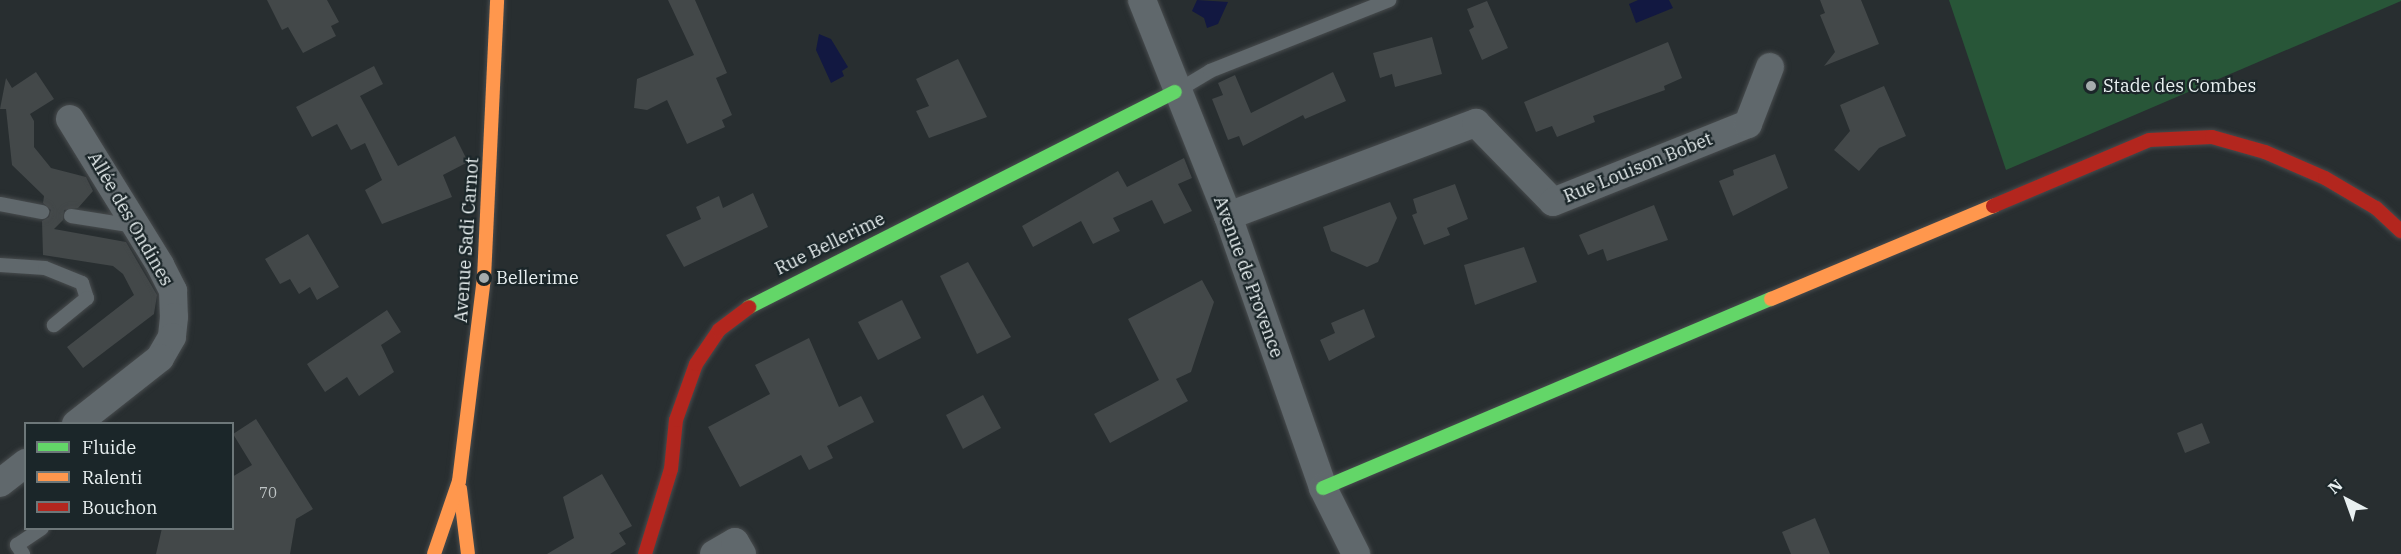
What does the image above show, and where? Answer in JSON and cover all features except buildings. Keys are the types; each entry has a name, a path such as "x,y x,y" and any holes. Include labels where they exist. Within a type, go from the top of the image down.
{"street":[{"name":"Avenue Sadi Carnot","path":"434,554 459,481 486,256 497,0"},
{"name":"Avenue de Provence","path":"1142,0 1175,92 1228,216 1323,488 1356,554"},
{"name":"Rue Louison Bobet","path":"1228,216 1476,123 1553,202 1748,124 1770,67"},
{"name":"Rue Bellerime","path":"645,554 671,470 676,420 696,364 719,330 759,300 1175,92"},
{"name":"Allée des Ondines","path":"70,119 137,226 173,291 172,337 160,358 77,422"},
{"path":"1323,488 2149,140 2212,137 2265,152 2335,184 2376,208 2401,231"},
{"path":"0,483 24,465"},
{"name":"Avenue Sadi Carnot","path":"459,481 468,554"},
{"path":"714,554 735,542 742,554"}],"lane":[{"path":"1175,92 1210,71 1389,0"},
{"path":"0,204 42,212"},
{"path":"71,216 137,226"},
{"path":"0,265 45,268 82,283 87,297 54,325"},
{"path":"23,554 17,545 39,530"}],"green space":[{"name":"Stade des Combes","path":"1949,0 2401,0 2401,1 2006,170"}],"shaded area":[{"path":"1197,0 1228,2 1218,24 1207,28 1204,18 1192,11"},
{"path":"1638,0 1669,0 1673,8 1636,23 1629,4"},
{"path":"819,34 831,39 848,67 842,71 844,76 831,83 816,50"}],"traffic: fast":[{"path":"749,307 1175,92"},
{"path":"1323,488 1771,299"}],"traffic: slow":[{"path":"434,554 459,481 484,278 497,0"},
{"path":"1771,299 1993,206"},
{"path":"460,489 468,554"}],"traffic: jam":[{"path":"1993,206 2149,140 2212,137 2265,152 2325,178 2376,208 2401,231"},
{"path":"645,554 671,469 676,420 696,364 719,330 749,307"}],"place":[{"name":"Stade des Combes","path":"2091,86"},
{"name":"Bellerime","path":"484,278"}]}
